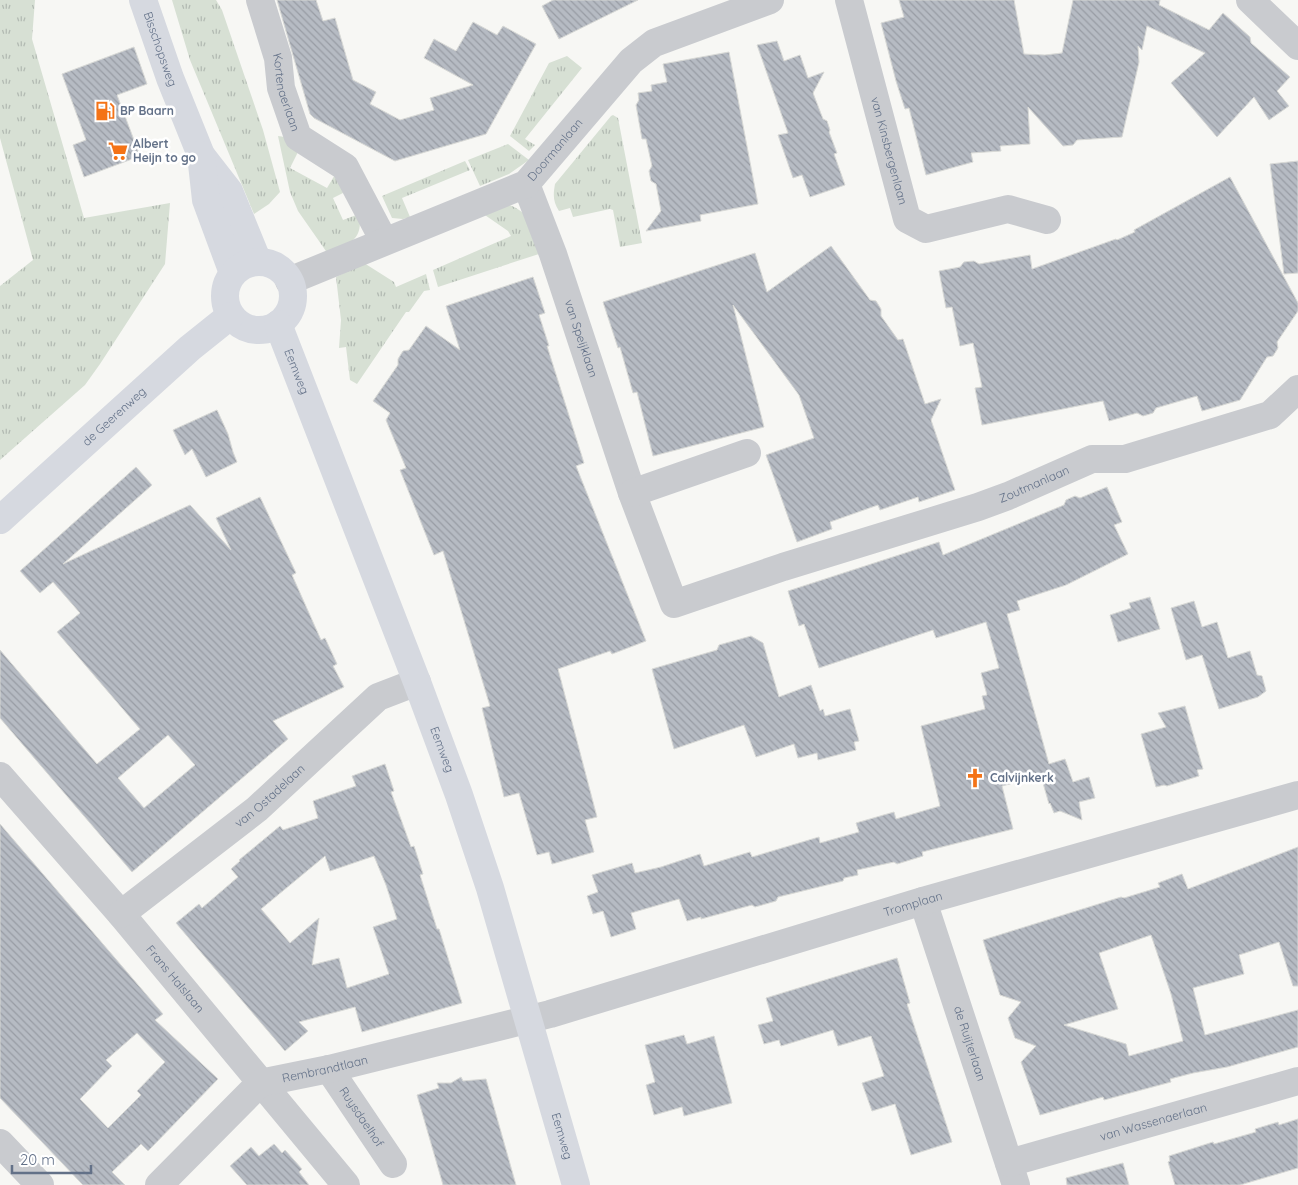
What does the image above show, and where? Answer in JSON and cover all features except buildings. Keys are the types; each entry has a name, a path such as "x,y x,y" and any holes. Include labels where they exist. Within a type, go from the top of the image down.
{"main road":[{"name":"Bisschopsweg","path":"143,0 170,78 201,155 206,200 233,273"},
{"name":"Bisschopsweg","path":"201,155 229,190 258,262"},
{"path":"258,262 271,264 281,271 289,281 293,300 285,318 266,330 253,330 240,325 230,316 224,294 227,283 233,273 249,264 258,262"},
{"name":"de Geerenweg","path":"0,520 190,348 230,316"},
{"name":"Eemweg","path":"278,324 417,682 490,888 576,1185"}],"street":[{"name":"Kortenaerlaan","path":"260,0 278,58 280,88 298,137 345,167 384,241"},
{"name":"van Kinsbergenlaan","path":"849,0 907,219 926,229 1008,209 1047,220"},
{"path":"1250,0 1298,46"},
{"name":"Doormanlaan","path":"289,281 526,184 631,62 654,43 763,1"},
{"name":"van Speijklaan","path":"526,184 553,254 632,494 674,604 762,574"},
{"name":"Zoutmanlaan","path":"762,574 978,507 1008,496 1092,459 1125,459 1270,415 1298,389"},
{"path":"632,494 747,453"},
{"name":"van Ostadelaan","path":"122,914 257,809 378,697 417,682"},
{"name":"Frans Halslaan","path":"0,776 122,914 346,1185"},
{"name":"Tromplaan","path":"529,1019 693,972 923,901 1298,795"},
{"name":"de Ruijterlaan","path":"923,901 1013,1174"},
{"name":"Rembrandtlaan","path":"260,1082 329,1069 529,1019"},
{"name":"Ruysdaelhof","path":"329,1069 393,1164"},
{"name":"van Wassenaerlaan","path":"1013,1174 1298,1081"},
{"path":"159,1185 260,1082"},
{"path":"0,1143 40,1185"}],"green space":[{"path":"0,0 35,0 32,39 84,218 170,203 165,264 100,364 85,385 0,460 0,286 33,260 0,138"},
{"path":"172,0 216,0 222,10 263,130 280,192 269,204 254,214 190,60"},
{"path":"567,56 582,68 525,139 535,145 529,151 510,136 549,63"},
{"path":"613,115 618,118 642,243 620,247 613,210 610,209 573,217 570,208 559,211 554,195 555,184"},
{"path":"278,136 285,137 298,152 290,168 327,188 336,173 349,190 333,198 343,220 359,214 360,223 357,236 348,244 328,254 298,211 290,192"},
{"path":"508,144 529,160 509,174 480,186 468,160"},
{"path":"465,161 470,170 402,198 410,217 403,219 392,218 382,196"},
{"path":"500,203 510,205 524,214 532,227 542,253 438,287 433,270 511,236 508,231 482,213"},
{"path":"364,263 394,282 396,287 426,274 430,290 424,291 409,312 406,312 357,384 350,380 346,347 339,348 341,320 336,277"}],"place":[{"name":"BP Baarn","path":"105,111"},
{"name":"Albert Heijn to go","path":"118,151"},
{"name":"Calvijnkerk","path":"975,778"}]}
